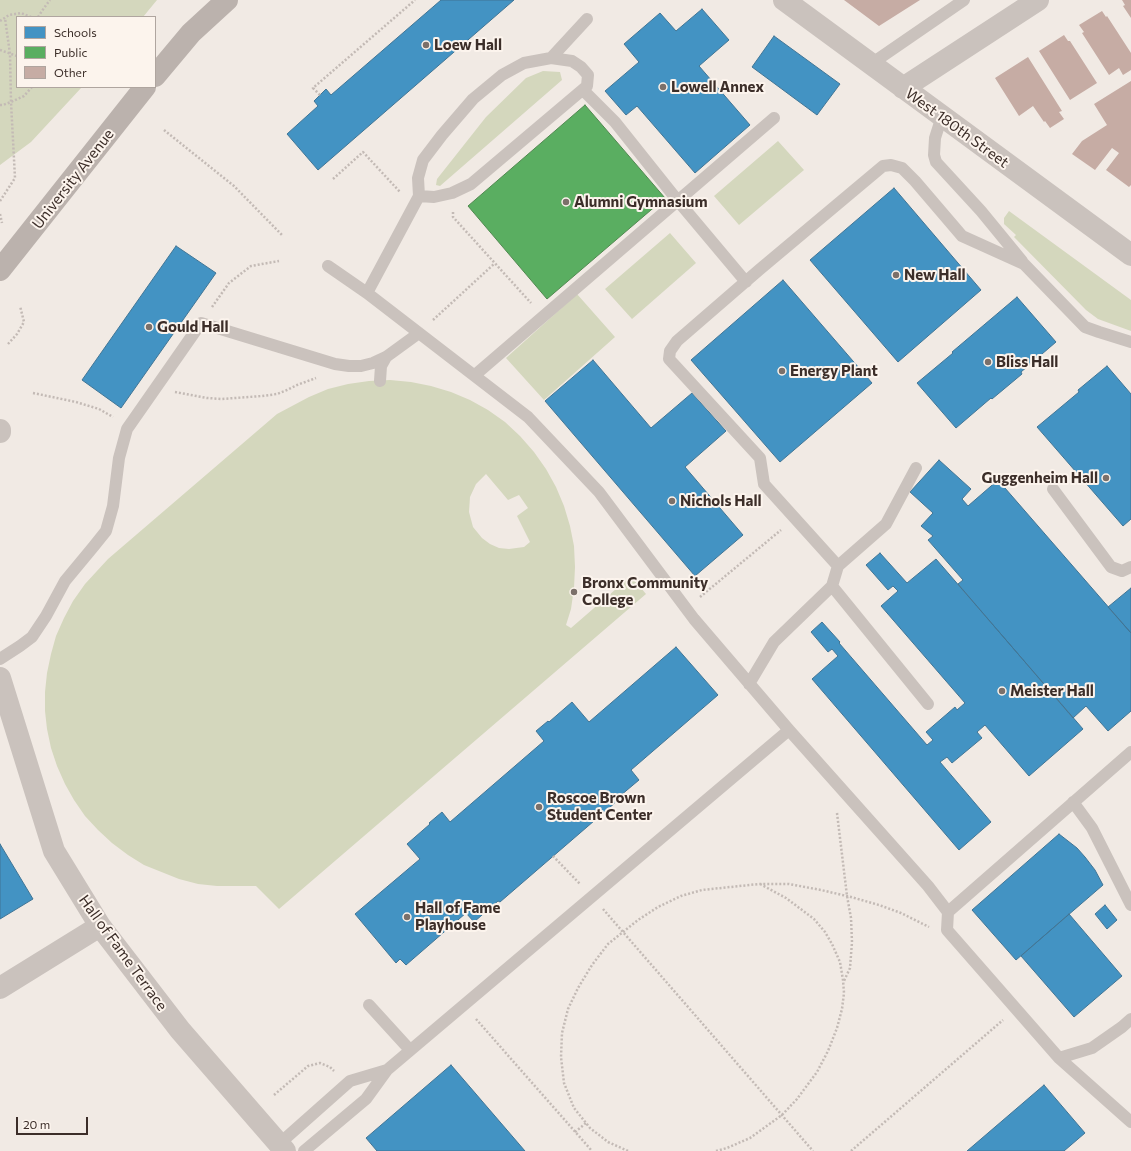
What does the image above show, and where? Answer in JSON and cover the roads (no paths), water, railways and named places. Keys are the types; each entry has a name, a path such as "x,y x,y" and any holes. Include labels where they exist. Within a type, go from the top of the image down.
{"main road":[{"path":"156,75 191,32 227,0"},
{"name":"University Avenue","path":"0,270 145,88"}],"street":[{"name":"West 180th Street","path":"784,0 1131,255"},
{"path":"903,88 1038,0"},
{"name":"Hall of Fame Terrace","path":"0,678 54,852 100,926 180,1030 282,1147"},
{"path":"0,988 100,926"}],"lane":[{"path":"871,64 964,0"},
{"path":"551,58 587,19"},
{"path":"367,292 416,201 418,178 423,160 473,99 502,75 524,62 551,58 572,61 581,67 588,75 587,86 583,90 471,184 452,194 416,201"},
{"path":"583,90 615,122 678,201 746,282"},
{"path":"942,116 935,138 934,155 936,162 981,211 1024,264 1085,327 1131,342"},
{"path":"475,375 774,118"},
{"path":"838,566 764,484 760,458 669,359 670,351 677,341 883,166 890,165 902,168 911,176 962,236 1024,264"},
{"path":"328,266 367,292 528,416 599,492 694,619 749,684 928,886 948,912 947,930 1059,1058 1131,1122"},
{"path":"0,659 32,637 46,616 65,581 106,531 113,506 119,458 127,429 201,323 335,364 349,366 361,366 373,363 386,357 419,333"},
{"path":"380,381 381,366 386,357"},
{"path":"749,684 774,642 832,586 838,566 886,524 916,468"},
{"path":"1053,489 1111,567 1122,572 1131,567"},
{"path":"832,586 928,704"},
{"path":"304,1151 366,1098 387,1070 410,1050 789,730"},
{"path":"948,912 1131,752"},
{"path":"1073,802 1092,828 1131,905"},
{"path":"369,1005 410,1050"},
{"path":"1059,1058 1092,1048 1122,1028 1131,1019"},
{"path":"282,1147 350,1081 387,1070"}],"place":[{"name":"Loew Hall","path":"426,45"},
{"name":"Lowell Annex","path":"663,87"},
{"name":"Alumni Gymnasium","path":"566,202"},
{"name":"New Hall","path":"896,275"},
{"name":"Gould Hall","path":"149,327"},
{"name":"Bliss Hall","path":"988,362"},
{"name":"Energy Plant","path":"782,371"},
{"name":"Guggenheim Hall","path":"1106,478"},
{"name":"Nichols Hall","path":"672,501"},
{"name":"Bronx Community College","path":"574,592"},
{"name":"Meister Hall","path":"1002,691"},
{"name":"Roscoe Brown Student Center","path":"539,807"},
{"name":"Hall of Fame Playhouse","path":"407,917"}]}
